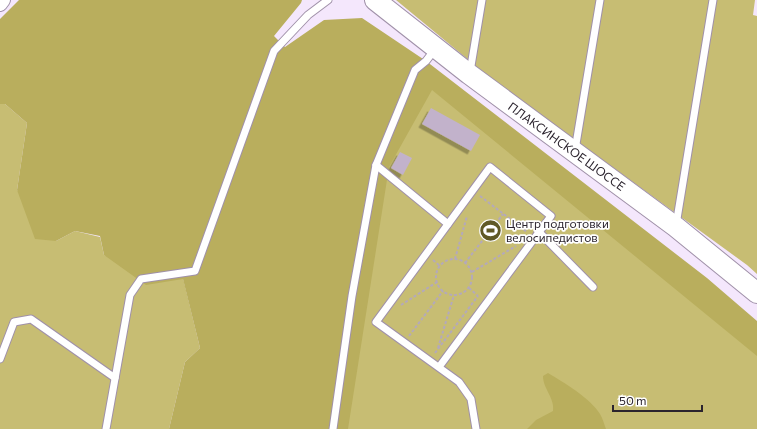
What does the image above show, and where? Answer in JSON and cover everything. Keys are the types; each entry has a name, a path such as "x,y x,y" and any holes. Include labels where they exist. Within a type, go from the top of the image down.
{"main road":[{"name":"ПЛАКСИНСКОЕ ШОССЕ","path":"375,0 469,74 676,226 757,293"}],"street":[{"path":"0,4 3,0"}],"lane":[{"path":"106,429 130,295 141,279 195,271 274,51 308,15 328,0"},
{"path":"469,74 482,0"},
{"path":"574,152 600,0"},
{"path":"676,226 713,0"},
{"path":"333,429 352,296 376,165 416,70 426,61 436,48"},
{"path":"376,165 448,224"},
{"path":"439,367 550,216 490,167 376,322 459,382 471,400 476,429"},
{"path":"538,231 593,287"},
{"path":"0,359 14,322 31,319 115,378"}],"path":[{"path":"476,200 479,196 503,214 527,233 524,237"},
{"path":"465,263 503,214"},
{"path":"455,259 467,216"},
{"path":"472,272 517,246 512,252"},
{"path":"455,259 465,263 472,272 469,288 464,292 454,295 443,291 437,282 437,271 440,266 444,262 455,259"},
{"path":"395,308 437,282"},
{"path":"433,355 478,296 469,288"},
{"path":"408,337 443,291"},
{"path":"437,350 454,295"}],"shaded area":[{"path":"19,0 302,0 274,36 285,47 324,20 362,18 426,61 707,278 757,321 757,356 432,90 389,167 348,429 169,429 185,362 200,348 183,279 146,285 104,255 100,236 75,231 56,241 35,239 17,190 27,123 5,104 0,104 0,19"},
{"path":"396,0 755,0 753,15 757,16 757,274 747,265 494,81"},
{"name":"Центр подготовки велосипедистов","path":"415,70 757,341 757,429 333,429 352,296"},
{"path":"0,104 5,104 27,123 17,190 56,241 75,231 100,237 104,255 183,278 200,348 185,362 169,429 0,429"},
{"path":"548,373 577,391 590,402 600,414 606,429 527,429 536,420 553,411 552,402 543,376"}],"building":[{"path":"431,108 480,135 471,151 422,124"},
{"path":"400,152 412,158 403,175 391,168"}],"place":[{"name":"Центр подготовки велосипедистов","path":"491,230"}]}
